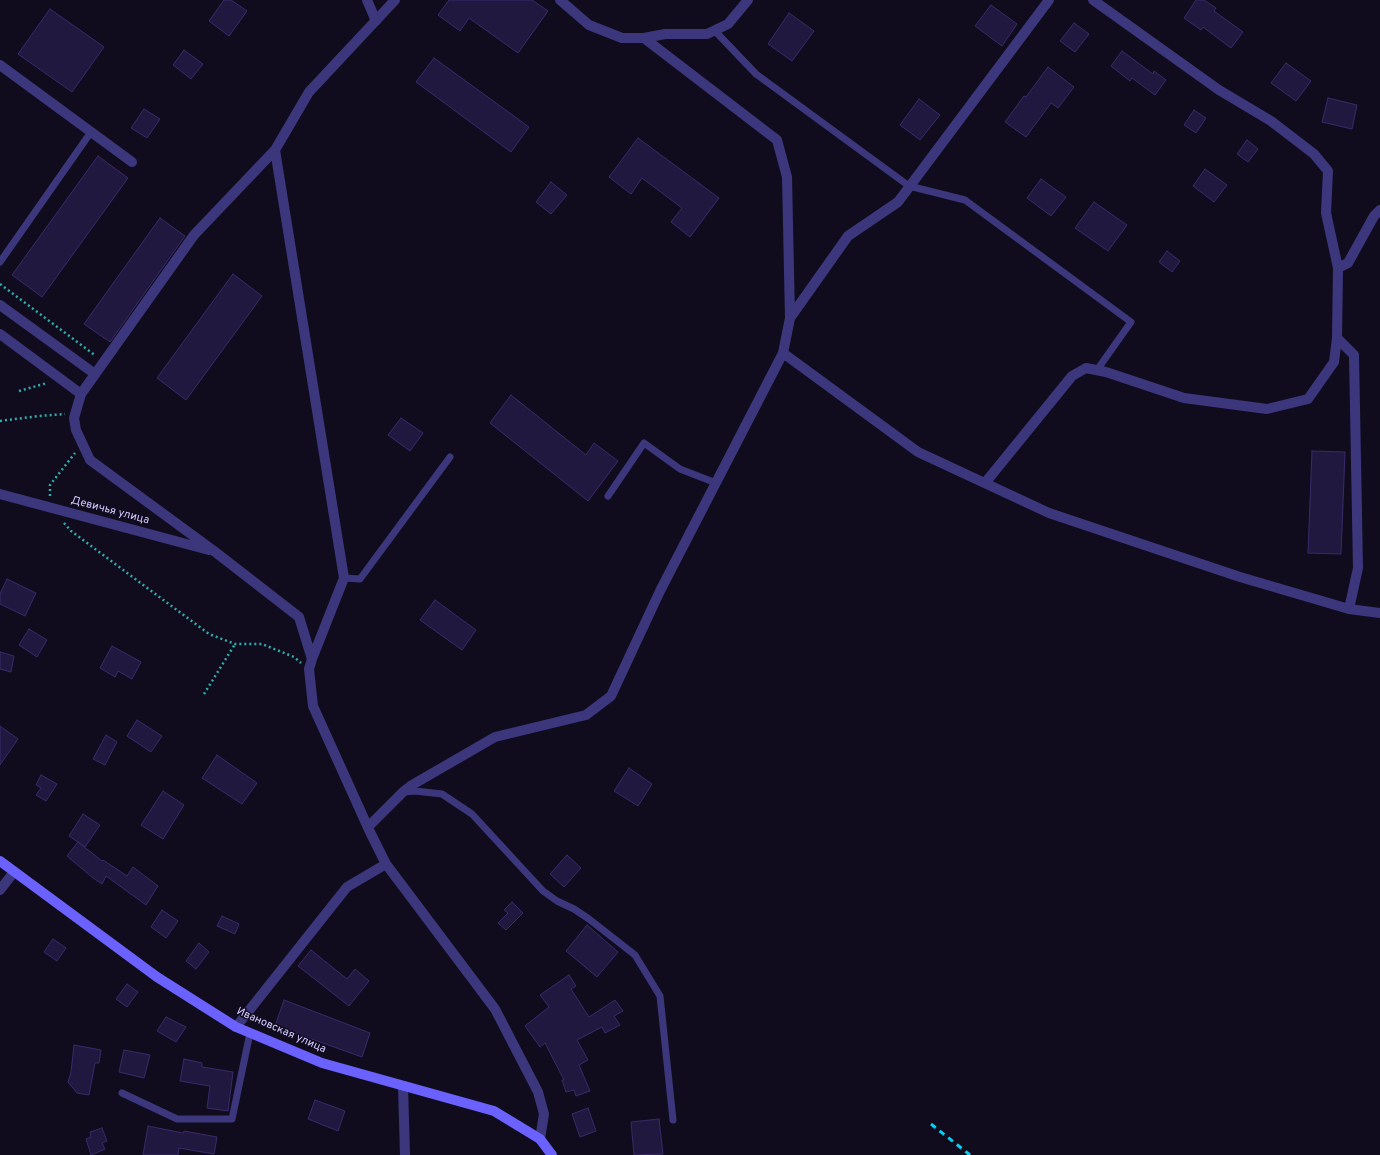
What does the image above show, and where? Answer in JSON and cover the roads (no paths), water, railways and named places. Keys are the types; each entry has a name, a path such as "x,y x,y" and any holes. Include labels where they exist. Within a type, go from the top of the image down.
{"main road":[{"name":"Ивановская улица","path":"0,861 157,977 236,1027 322,1063 494,1111 540,1139"},
{"path":"540,1139 552,1155"}],"street":[{"path":"367,0 376,21"},
{"path":"312,659 299,617 214,551 90,460 76,430 74,418 81,394 194,235 275,150 309,92 395,0"},
{"path":"560,0 589,25 622,38 644,38 665,34 707,34 728,24 748,0"},
{"path":"790,318 848,236 898,202 1049,0"},
{"path":"985,483 1072,376 1086,368 1097,370 1184,398 1267,409 1308,399 1334,362 1337,338 1338,268 1326,213 1328,171 1314,154 1271,121 1219,90 1093,0"},
{"path":"368,827 412,785 495,737 586,715 610,696 660,591 783,353 790,318 787,177 777,140 644,38"},
{"path":"0,65 132,162"},
{"path":"275,150 344,578 309,669 313,706 386,864 495,1009 538,1092 544,1114 540,1139"},
{"path":"1338,268 1348,263 1374,216 1380,210"},
{"path":"0,305 95,374"},
{"path":"0,334 81,394"},
{"path":"1337,338 1354,355 1358,568 1349,609"},
{"path":"783,353 918,452 1049,513 1240,577 1349,609 1380,613"},
{"name":"Девичья улица","path":"0,494 214,551"},
{"path":"236,1027 346,887 386,864"},
{"path":"0,890 14,872"},
{"path":"403,1086 406,1155"}],"lane":[{"path":"714,30 756,74 909,186 965,200 1131,322 1097,370"},
{"path":"0,262 91,132"},
{"path":"608,496 644,443 680,468 716,483"},
{"path":"344,578 360,579 450,457"},
{"path":"403,792 416,791 442,794 472,814 544,891 557,901 574,909 589,919 635,955 660,996 674,1120"},
{"path":"122,1093 177,1119 232,1119 250,1033"}],"railway":[{"path":"931,1124 970,1155"}]}
